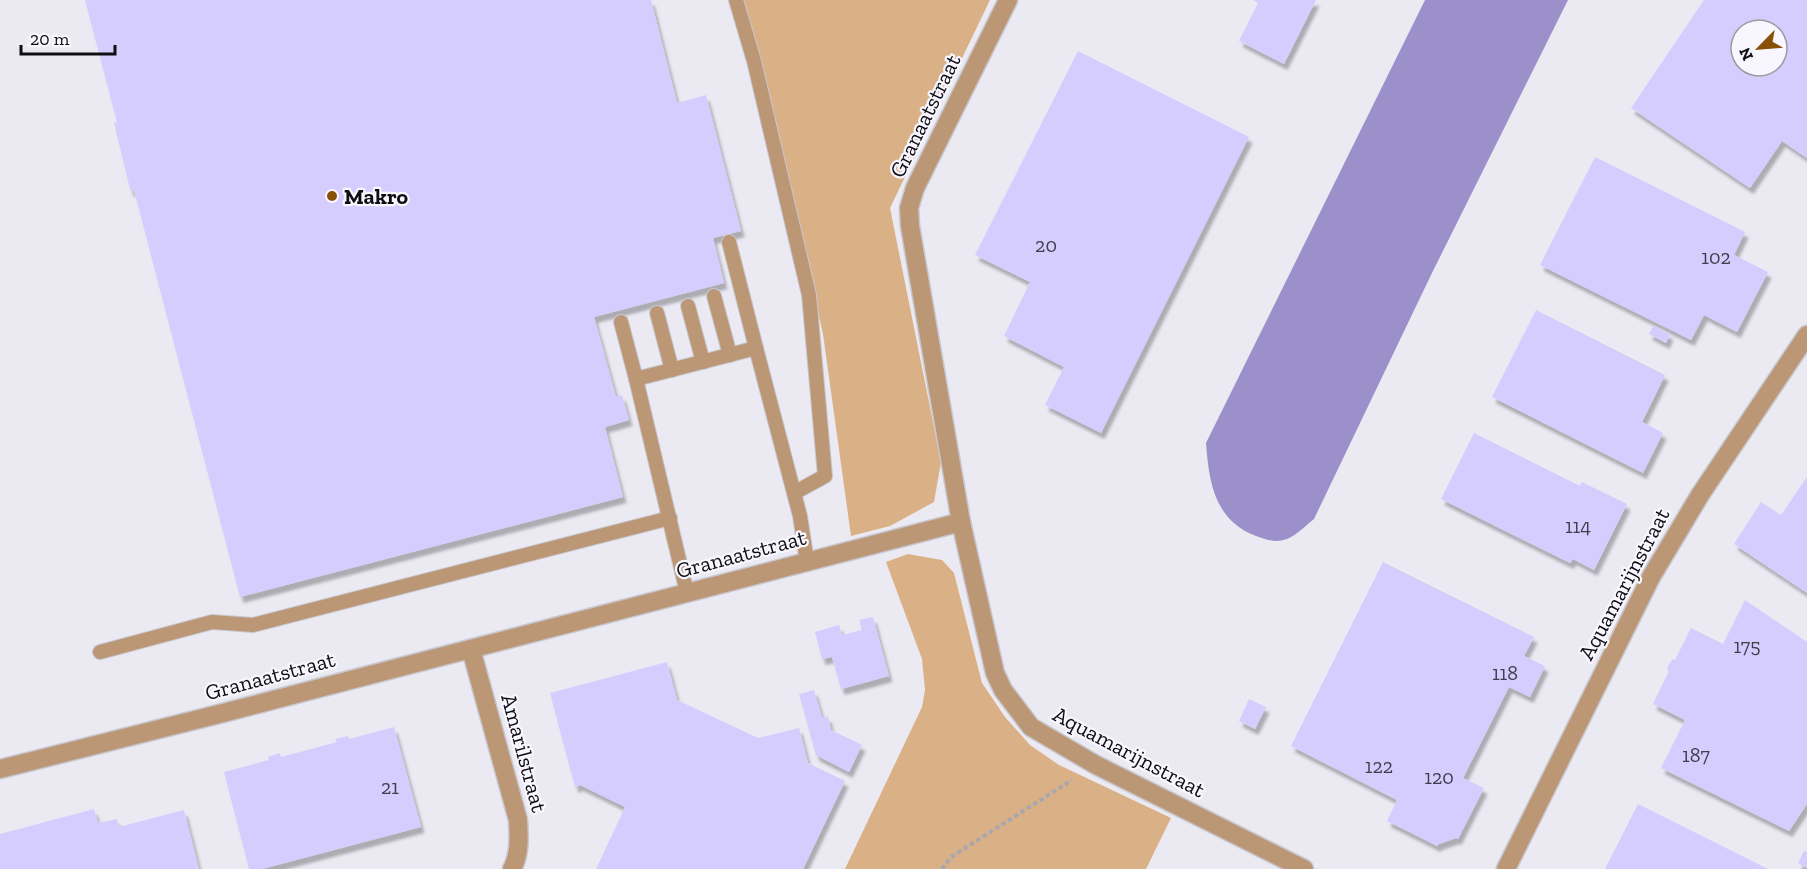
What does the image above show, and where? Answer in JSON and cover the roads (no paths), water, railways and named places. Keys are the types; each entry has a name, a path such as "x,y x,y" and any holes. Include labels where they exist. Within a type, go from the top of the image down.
{"street":[{"name":"Granaatstraat","path":"0,769 961,522 910,226 909,208 915,189 1008,0"},
{"name":"Aquamarijnstraat","path":"1506,869 1652,577 1700,495 1807,335"},
{"name":"Aquamarijnstraat","path":"961,522 995,673 1003,690 1031,727 1096,765 1304,869"},
{"name":"Amarilstraat","path":"471,649 518,820 519,841 512,869"}],"lane":[{"path":"736,0 754,61 809,295 825,476 794,493"},
{"path":"729,242 800,516 807,562"},
{"path":"714,296 730,355"},
{"path":"688,306 703,362"},
{"path":"657,313 672,370"},
{"path":"621,322 687,593"},
{"path":"636,379 756,348"},
{"path":"100,651 212,622 253,625 670,518"}],"place":[{"name":"Makro","path":"332,196"}]}
